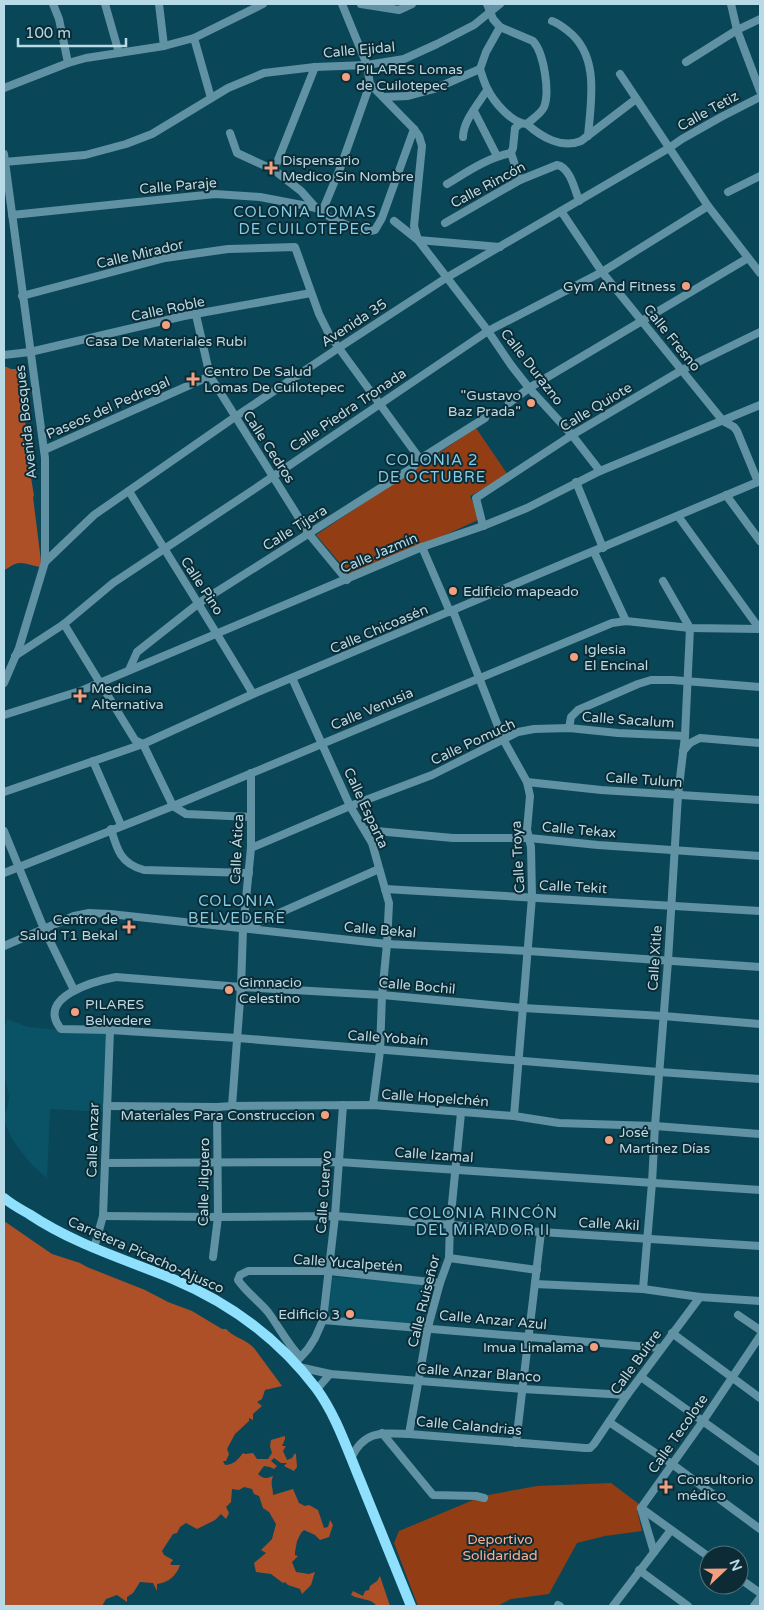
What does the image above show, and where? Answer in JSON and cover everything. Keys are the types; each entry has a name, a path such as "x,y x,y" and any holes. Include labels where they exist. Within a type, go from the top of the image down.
{"main road":[{"name":"Carretera Picacho-Ajusco","path":"4,1198 45,1225 94,1248 211,1297 274,1340 298,1363 317,1389 330,1412 351,1458 411,1606"}],"street":[{"path":"53,4 59,19 68,63"},
{"path":"105,4 119,53"},
{"path":"159,4 164,46"},
{"path":"4,88 86,58 164,46 194,38 264,4"},
{"path":"230,134 237,153 274,170 301,191 319,210 341,166 370,84 367,65 342,4"},
{"path":"361,4 399,10 412,4"},
{"path":"446,184 497,156 510,153 513,148 515,128 538,115 544,107 546,92 545,74 542,56 537,45 533,41 500,27 493,19 487,4"},
{"name":"Calle Ejidal","path":"4,162 85,155 105,151 152,134 228,88 264,73 315,67 367,65 404,59 474,25 500,4"},
{"path":"730,4 737,30 760,92"},
{"path":"686,62 737,30 760,20"},
{"path":"552,21 577,38 590,61 592,91 588,136"},
{"path":"500,27 486,52 480,69 487,90 504,111 536,133 563,144 572,145 588,136 636,99"},
{"path":"194,38 211,98"},
{"path":"274,170 315,67"},
{"path":"384,97 408,96 434,89 480,69"},
{"path":"620,74 708,206 760,273"},
{"path":"370,84 419,136 422,146 414,226 418,240"},
{"path":"462,136 467,120 487,90"},
{"name":"Calle Tetiz","path":"669,148 721,117 760,97"},
{"path":"474,110 497,156"},
{"name":"Calle Paraje","path":"12,214 215,194 260,198 319,210 333,219 358,230 375,230 382,218 414,129"},
{"name":"Avenida 35","path":"45,562 94,515 340,347 446,278 669,148"},
{"path":"510,153 520,180"},
{"name":"Avenida Bosques","path":"4,154 6,194 12,214 44,450 45,562 19,648 4,682"},
{"name":"Calle Rincón","path":"445,223 520,180 558,165 566,170 579,201"},
{"path":"728,192 760,176"},
{"name":"Calle Piedra Tronada","path":"15,656 64,624 113,583 488,331 602,272 708,206"},
{"name":"Calle Fresno","path":"561,211 602,272 722,420 737,431 759,481"},
{"path":"394,221 418,240 500,247"},
{"name":"Calle Durazno","path":"418,240 529,388 572,435 600,471"},
{"name":"Calle Mirador","path":"22,296 165,258 228,249 295,247 311,293"},
{"path":"509,403 529,388 748,258"},
{"path":"311,293 330,336 340,347 420,459"},
{"name":"Calle Roble","path":"4,355 30,352 184,316 311,293"},
{"name":"Calle Cedros","path":"196,315 210,376 309,534 347,580"},
{"name":"Calle Quiote","path":"484,526 476,498 572,435 682,370 760,332"},
{"name":"Paseos del Pedregal","path":"44,450 210,376"},
{"name":"Calle Jazmín","path":"4,714 83,690 217,632 422,548 484,526 527,508 600,471 760,405"},
{"name":"Calle Tijera","path":"129,670 137,652 199,603 412,468 420,459 486,418"},
{"name":"Calle Chicoasén","path":"4,792 143,744 254,694 759,481"},
{"path":"576,482 603,548"},
{"name":"Calle Pino","path":"130,491 254,694"},
{"path":"726,495 760,540"},
{"path":"678,516 760,628"},
{"name":"Calle Troya","path":"422,548 480,678 503,739 527,782 530,796 527,830 531,847 532,897 514,1116"},
{"path":"594,552 626,621"},
{"path":"663,581 690,628"},
{"name":"Calle Venusia","path":"4,873 121,825 173,806 612,623 626,621 690,628 760,628"},
{"path":"64,624 135,740 143,744 173,806 186,814 251,817"},
{"name":"Calle Xitle","path":"643,1289 668,961 678,795 685,736 690,628"},
{"name":"Calle Esparta","path":"292,678 350,806 372,843 388,904 380,1050 373,1105"},
{"path":"569,728 571,717 578,710 651,680 760,687"},
{"name":"Calle Pomuch","path":"252,848 350,806 432,775 518,732 534,729 569,728"},
{"name":"Calle Sacalum","path":"569,728 618,733 685,736"},
{"name":"Calle Sacalum","path":"683,751 690,743 700,738 760,743"},
{"path":"93,761 121,825"},
{"name":"Calle Ática","path":"232,1106 241,987 243,929 252,848 251,773"},
{"name":"Calle Tulum","path":"527,782 601,790 760,800"},
{"path":"111,829 116,845 125,862 134,868 144,870 249,873"},
{"name":"Calle Tekax","path":"365,830 453,838 529,838 598,845 760,856"},
{"path":"4,831 44,929 74,990"},
{"path":"243,929 379,869"},
{"name":"Calle Tekit","path":"385,889 760,911"},
{"name":"Calle Bekal","path":"4,946 74,916 89,913 387,944 528,951 760,967"},
{"name":"Calle Bochil","path":"74,990 99,980 116,977 760,1024"},
{"name":"Calle Yobaín","path":"74,990 62,998 56,1009 56,1023 61,1029 110,1030 237,1038 659,1072 760,1078"},
{"name":"Calle Anzar","path":"94,1248 103,1216 110,1030"},
{"name":"Calle Cuervo","path":"298,1363 315,1338 323,1320 335,1216 342,1104"},
{"name":"Calle Hopelchén","path":"107,1106 373,1105 514,1116 559,1123 655,1126 760,1134"},
{"name":"Calle Jilguero","path":"213,1257 218,1217 217,1107"},
{"name":"Calle Ruiseñor","path":"409,1434 428,1327 449,1258 450,1224 461,1113"},
{"name":"Calle Izamal","path":"105,1163 339,1162 760,1190"},
{"name":"Calle Akil","path":"103,1216 335,1216 760,1246"},
{"path":"516,1443 541,1232"},
{"path":"449,1258 537,1270"},
{"name":"Calle Yucalpetén","path":"298,1363 278,1326 238,1280 240,1275 248,1271 329,1271 440,1283"},
{"path":"535,1284 643,1289 700,1297 760,1301"},
{"name":"Calle Buitre","path":"594,1444 627,1395 700,1297"},
{"path":"738,1315 760,1330"},
{"name":"Calle Anzar Azul","path":"323,1320 428,1327 661,1348"},
{"path":"672,1334 760,1398"},
{"name":"Calle Tecolote","path":"641,1508 760,1336"},
{"name":"Calle Anzar Blanco","path":"298,1363 330,1374 627,1395"},
{"path":"317,1389 330,1374"},
{"path":"641,1377 760,1462"},
{"path":"609,1422 672,1464 760,1529"},
{"path":"382,1433 433,1495 476,1496 484,1498"},
{"name":"Calle Calandrias","path":"351,1458 356,1447 364,1439 382,1433 585,1448 590,1448 594,1444"},
{"path":"641,1508 699,1550"},
{"path":"641,1508 654,1552"},
{"path":"613,1606 671,1530"},
{"path":"640,1570 688,1606"},
{"path":"749,1585 760,1593"},
{"path":"754,1606 760,1598"}],"shaded area":[{"path":"4,366 11,369 19,369 28,445 26,446 41,561 40,567 18,563 4,570"},
{"path":"7,1019 28,1027 109,1031 105,1112 50,1109 47,1178 32,1165 21,1151 12,1139 4,1121 9,1096 4,1073 4,1031"},
{"path":"4,1221 52,1254 80,1263 192,1311 222,1329 226,1329 254,1348 282,1386 265,1390 262,1399 257,1402 262,1406 253,1414 253,1420 249,1418 249,1421 235,1434 227,1449 229,1454 226,1461 223,1461 225,1465 233,1463 243,1453 253,1453 257,1459 268,1459 272,1453 271,1440 285,1436 282,1446 286,1446 283,1451 287,1460 292,1458 295,1453 297,1467 294,1471 284,1466 287,1463 281,1463 274,1458 271,1461 277,1466 274,1469 264,1466 258,1474 265,1478 273,1476 273,1495 293,1489 299,1503 305,1506 309,1505 318,1510 324,1528 328,1527 330,1520 333,1525 329,1537 320,1540 315,1535 304,1530 297,1541 295,1555 298,1556 292,1562 296,1572 309,1574 315,1572 311,1585 302,1594 300,1589 285,1582 283,1583 271,1574 256,1572 254,1563 266,1553 261,1550 272,1539 276,1524 269,1512 263,1508 259,1496 254,1494 252,1489 244,1487 239,1490 232,1489 231,1502 226,1507 229,1513 226,1519 221,1514 215,1520 197,1529 186,1523 180,1527 177,1533 173,1534 162,1551 164,1555 173,1560 170,1564 180,1565 172,1578 157,1584 157,1591 153,1583 140,1582 133,1593 127,1597 127,1602 117,1595 106,1599 102,1606 4,1606"},
{"path":"332,1277 423,1283 419,1324 327,1319"},
{"path":"380,1576 390,1606 377,1606 372,1602 351,1595 353,1591 363,1596 365,1591 369,1590 370,1586"}],"green space":[{"path":"476,428 508,475 470,496 480,519 352,577 316,535"},
{"name":"Deportivo Solidaridad","path":"611,1483 639,1504 637,1510 642,1531 605,1536 577,1543 549,1594 511,1599 497,1606 418,1606 394,1543 399,1531 483,1496 537,1486"}],"place":[{"name":"PILARES Lomas de Cuilotepec","path":"346,77"},
{"name":"Dispensario Medico Sin Nombre","path":"271,168"},
{"name":"Gym And Fitness","path":"686,286"},
{"name":"Casa De Materiales Rubi","path":"166,325"},
{"name":"Centro De Salud Lomas De Cuilotepec","path":"193,379"},
{"name":"\"Gustavo Baz Prada\"","path":"531,403"},
{"name":"Edificio mapeado","path":"453,591"},
{"name":"Iglesia El Encinal","path":"574,657"},
{"name":"Medicina Alternativa","path":"80,696"},
{"name":"Centro de Salud T1 Bekal","path":"129,927"},
{"name":"Gimnacio Celestino","path":"229,990"},
{"name":"PILARES Belvedere","path":"75,1012"},
{"name":"Materiales Para Construccion","path":"325,1115"},
{"name":"José Martinez Días","path":"609,1140"},
{"name":"Edificio 3","path":"350,1314"},
{"name":"Imua Limalama","path":"594,1347"},
{"name":"Consultorio médico","path":"666,1487"}],"district":[{"name":"COLONIA LOMAS DE CUILOTEPEC","path":"305,220"},
{"name":"COLONIA 2 DE OCTUBRE","path":"432,468"},
{"name":"COLONIA BELVEDERE","path":"237,910"},
{"name":"COLONIA RINCÓN DEL MIRADOR II","path":"483,1222"}]}
